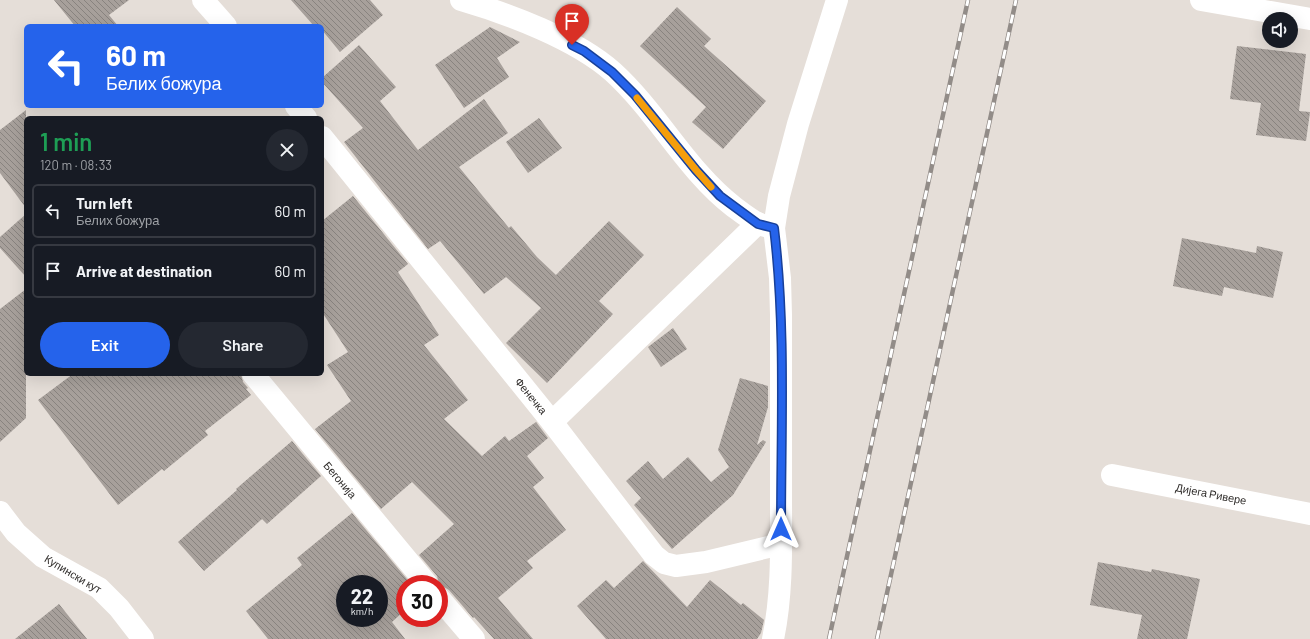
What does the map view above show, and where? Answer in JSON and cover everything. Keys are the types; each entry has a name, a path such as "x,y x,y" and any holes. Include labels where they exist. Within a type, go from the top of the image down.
{"street":[{"path":"203,0 224,24"},
{"path":"460,0 504,14 542,30 584,51 612,72 635,95 696,170 720,196 766,226 780,278 781,315 780,590 773,639"},
{"path":"552,422 766,226 779,196 798,124 837,0"},
{"path":"1201,0 1310,19"},
{"path":"298,108 304,116"},
{"name":"Фенечка","path":"324,139 552,422 654,555 664,563 676,566 781,544"},
{"name":"Бегонија","path":"255,376 419,575"},
{"name":"Дијега Ривере","path":"1112,475 1310,514"},
{"name":"Купински кут","path":"0,512 16,533 43,557 99,588 119,608 143,639"},
{"path":"448,609 474,639"}],"building":[{"path":"54,0 129,0 109,15 116,24 73,24"},
{"path":"291,0 370,0 383,15 340,52 324,32 324,24 312,24"},
{"path":"677,7 711,39 704,46 766,101 723,149 692,122 706,107 640,46"},
{"path":"490,27 520,42 497,58 509,77 464,108 435,65"},
{"path":"359,45 396,87 380,101 418,150 484,99 508,133 459,167 509,228 511,226 537,257 556,275 609,221 644,255 599,301 613,314 547,383 506,343 541,308 506,277 484,294 440,241 428,249 344,142 363,128 324,84 324,76"},
{"path":"1237,46 1306,54 1299,111 1310,112 1306,141 1256,135 1261,103 1230,99"},
{"path":"26,110 26,116 24,116 24,205 0,173 0,130"},
{"path":"539,118 562,148 528,173 506,142"},
{"path":"353,196 408,264 398,272 439,335 424,345 468,400 444,419 482,456 505,436 509,441 536,422 548,438 527,456 544,478 533,487 566,530 527,561 533,568 498,598 533,639 494,639 448,589 448,575 436,575 419,555 454,524 412,482 381,509 315,429 351,401 327,365 348,352 324,315 324,219"},
{"path":"24,216 24,275 0,248 0,237"},
{"path":"1182,238 1256,253 1257,246 1283,252 1273,298 1224,287 1222,296 1173,286"},
{"path":"24,291 24,376 26,376 26,418 0,442 0,309"},
{"path":"673,328 687,349 661,367 648,347"},
{"path":"70,376 242,376 243,382 248,388 246,389 251,395 205,431 208,435 164,471 162,469 118,505 38,400"},
{"path":"740,378 768,386 768,407 757,445 763,440 766,442 733,495 672,549 634,505 641,498 626,481 648,461 663,479 688,457 711,482 729,467 718,450"},
{"path":"292,441 321,476 267,524 262,519 204,571 178,542 237,490 236,489"},
{"path":"352,513 404,575 396,575 396,618 392,622 405,639 268,639 246,611 302,565 297,558"},
{"path":"643,561 687,607 710,580 741,605 743,603 764,620 761,633 757,639 606,639 577,606 606,580 614,588"},
{"path":"1098,562 1151,572 1152,569 1200,579 1187,639 1137,639 1142,615 1090,605"},
{"path":"59,604 87,639 15,639"}],"railway":[{"path":"829,639 968,0"},
{"path":"877,639 1016,0"}],"slow traffic":[{"path":"637,98 711,187"}],"route":[{"path":"572,45 584,51 612,72 635,95 670,136 696,170 720,196 758,224 774,228 780,278 781,315 781,529"}]}
